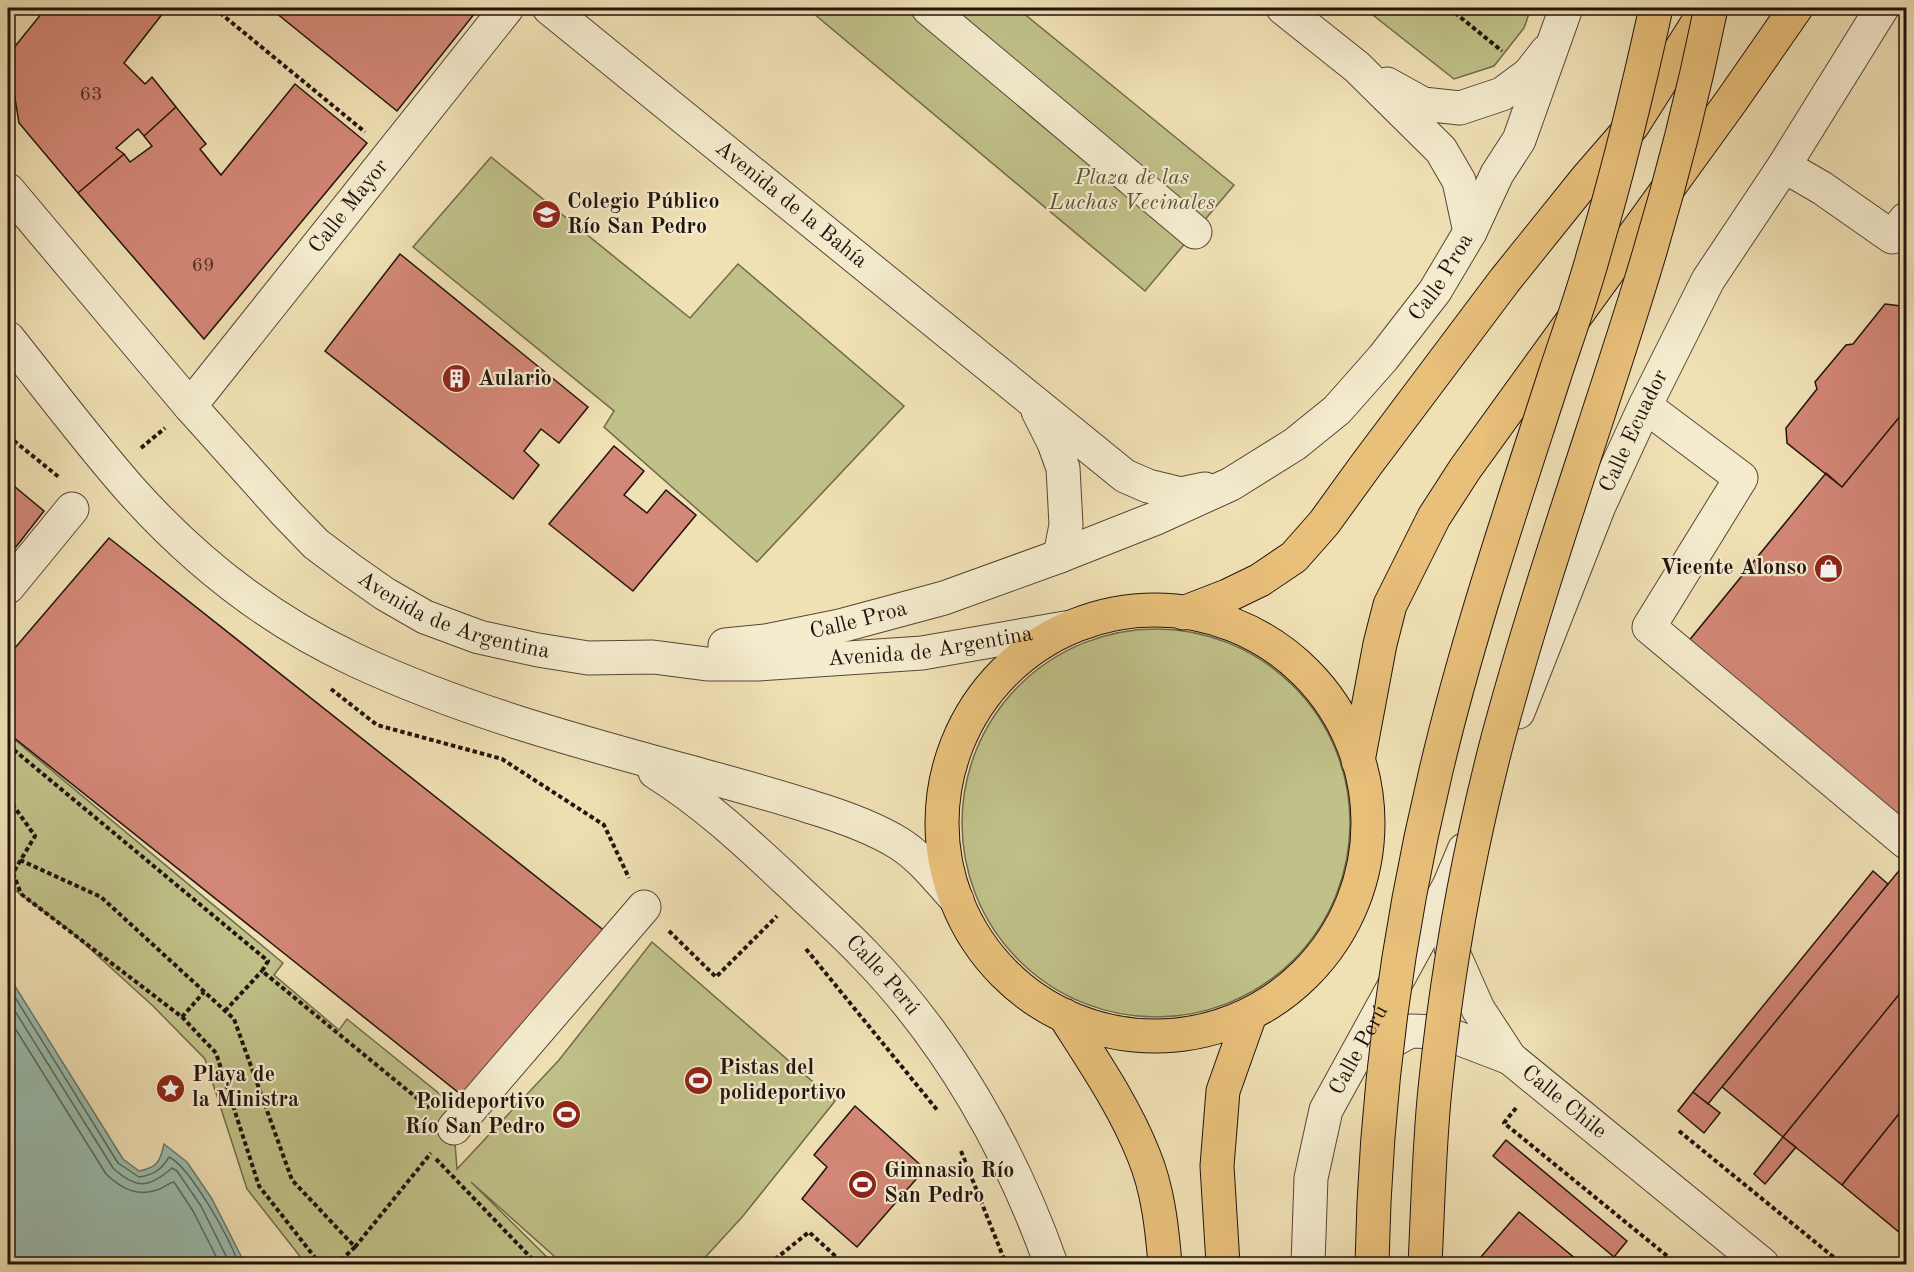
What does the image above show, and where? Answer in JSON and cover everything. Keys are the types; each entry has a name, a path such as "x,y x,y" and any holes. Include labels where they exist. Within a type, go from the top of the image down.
{"main road":[{"path":"1372,1264 1378,1130 1388,1040 1401,953 1435,775 1482,600 1594,254 1640,83 1656,8"},
{"path":"1183,612 1227,596 1260,580 1294,557 1324,523 1506,280 1633,125 1707,8"},
{"path":"1425,1264 1436,1080 1459,913 1476,834 1498,739 1533,615 1662,214 1699,67 1711,8"},
{"path":"1358,761 1380,644 1390,605 1434,517 1465,469 1796,8"},
{"path":"1148,611 1183,612 1207,617 1241,629 1274,647 1315,684 1339,716 1358,761 1367,800 1367,841 1361,880 1347,917 1325,952 1299,981 1267,1005 1250,1015 1204,1031 1156,1036 1109,1031 1064,1015 1026,992 999,968 982,947 968,924 949,877 942,831 946,785 959,740 981,699 996,681 1030,650 1071,627 1114,614 1148,611"},
{"path":"1064,1015 1113,1093 1144,1156 1161,1220 1165,1264"},
{"path":"1223,1264 1217,1166 1223,1091 1250,1015"}],"street":[{"name":"Calle Mayor","path":"190,406 507,8"},
{"name":"Avenida de la Bahía","path":"549,8 1033,401"},
{"path":"928,8 1195,232"},
{"path":"1283,8 1357,67 1441,150 1459,181 1470,232"},
{"name":"Calle Proa","path":"653,657 690,647 766,641 840,626 944,598 1154,519 1230,484 1295,444 1336,410 1383,358 1435,291 1470,232 1497,174 1520,140 1566,8"},
{"name":"Calle Ecuador","path":"1449,886 1599,506 1645,406 1708,280 1784,166 1882,8"},
{"path":"1357,67 1423,104 1460,108 1502,93 1529,74 1556,41"},
{"path":"1441,150 1466,158 1489,159 1520,140"},
{"path":"1784,166 1822,188 1892,237 1906,219"},
{"name":"Avenida de Argentina","path":"8,190 190,406 316,544 385,594 425,617 479,637 538,650 588,658 653,657 707,664 758,664 910,654 1071,627"},
{"path":"8,338 103,457 163,524 248,597 296,630 355,660 473,708 848,819 900,844 923,864 957,900"},
{"name":"Calle Proa","path":"1033,401 1125,476 1148,486 1181,494 1230,484"},
{"path":"1033,401 1054,443 1063,468 1066,525 1060,556"},
{"path":"1645,406 1741,478 1649,627 1906,842"},
{"path":"8,587 72,508"},
{"name":"Calle Perú","path":"628,755 684,790 729,826 864,954 922,1021 957,1072 1006,1155 1023,1191 1051,1264"},
{"name":"Calle Perú","path":"1308,1264 1311,1178 1326,1110 1449,886"},
{"name":"Calle Chile","path":"1449,886 1451,948 1478,1009 1510,1058 1762,1264"},
{"path":"454,1128 644,907"},
{"path":"1352,1063 1410,1031 1442,1032 1510,1058"}],"path":[{"path":"214,8 392,153"},
{"path":"1449,8 1529,74"},
{"path":"8,745 268,961 262,971 225,1011"},
{"path":"8,798 35,836 13,873"},
{"path":"20,861 102,897 234,1020 292,1180 355,1247"},
{"path":"8,869 13,873 21,894 182,1017 216,1053 259,1186 320,1264"},
{"path":"644,907 716,977 778,915 786,924"},
{"path":"801,942 944,1119"},
{"path":"262,971 454,1128 355,1247 337,1264"},
{"path":"182,1017 204,992"},
{"path":"1679,1131 1842,1264"},
{"path":"960,1149 1006,1264"},
{"path":"431,1153 537,1264"},
{"path":"769,1264 808,1232 844,1264"}],"green space":[{"name":"Plaza de las Luchas Vecinales","path":"807,8 1017,8 1234,185 1145,291"},
{"path":"1364,8 1531,8 1524,28 1494,66 1454,79"},
{"path":"491,157 690,318 738,264 904,406 757,562 604,427 614,411 413,247"},
{"path":"1156,629 1194,633 1230,644 1264,662 1293,686 1317,715 1335,749 1346,785 1350,823 1346,861 1335,897 1317,931 1293,960 1264,984 1230,1002 1194,1013 1156,1017 1118,1013 1082,1002 1048,984 1019,960 995,931 977,897 966,861 962,823 966,785 977,749 995,715 1019,686 1048,662 1082,644 1118,633"},
{"path":"8,734 283,963 274,975 339,1030 347,1019 452,1104 457,1169 559,1060 652,942 835,1101 743,1216 699,1264 563,1264 471,1182 554,1264 306,1264 247,1189 205,1059 153,1006 68,929 8,885"}],"water":[{"path":"8,975 123,1159 139,1171 150,1168 157,1163 164,1144 187,1162 212,1199 244,1264 8,1264"}],"building":[{"path":"46,8 167,8 124,63 145,84 152,77 176,107 144,136 138,129 116,148 124,154 78,193 19,123 8,55"},
{"path":"270,8 468,8 475,13 397,111"},
{"path":"295,84 367,143 204,339 78,193 124,154 130,162 152,146 144,136 176,107 206,144 200,149 221,175"},
{"name":"Aulario","path":"400,254 588,407 559,443 541,429 524,451 539,465 513,499 325,351"},
{"path":"1885,304 1901,306 1906,311 1906,409 1842,487 1787,443 1786,428 1817,389 1815,382 1846,345 1853,344"},
{"name":"Vicente Alonso","path":"1906,409 1906,833 1683,648 1826,473 1842,487"},
{"path":"614,446 644,471 624,495 647,513 666,490 696,515 633,591 549,524"},
{"path":"8,481 44,511 8,557"},
{"path":"109,538 606,932 469,1101 8,733 8,656"},
{"path":"1902,867 1906,871 1906,986 1783,1137 1722,1087"},
{"path":"1873,871 1888,884 1708,1104 1693,1092"},
{"path":"1906,986 1906,1105 1842,1185 1783,1137"},
{"path":"1693,1092 1720,1113 1704,1133 1678,1111"},
{"path":"1906,1105 1906,1235 1905,1237 1842,1185"},
{"name":"Gimnasio Río San Pedro","path":"855,1106 925,1169 857,1247 802,1199 827,1167 814,1155"},
{"path":"1783,1137 1796,1147 1765,1184 1754,1174"},
{"path":"1506,1140 1627,1241 1614,1257 1493,1156"},
{"path":"1519,1212 1582,1264 1475,1264"}],"place":[{"name":"Colegio Público Río San Pedro","path":"546,215"},
{"name":"Aulario","path":"457,379"},
{"name":"Vicente Alonso","path":"1828,568"},
{"name":"Pistas del polideportivo","path":"698,1081"},
{"name":"Playa de la Ministra","path":"171,1088"},
{"name":"Polideportivo Río San Pedro","path":"566,1115"},
{"name":"Gimnasio Río San Pedro","path":"863,1184"}]}
